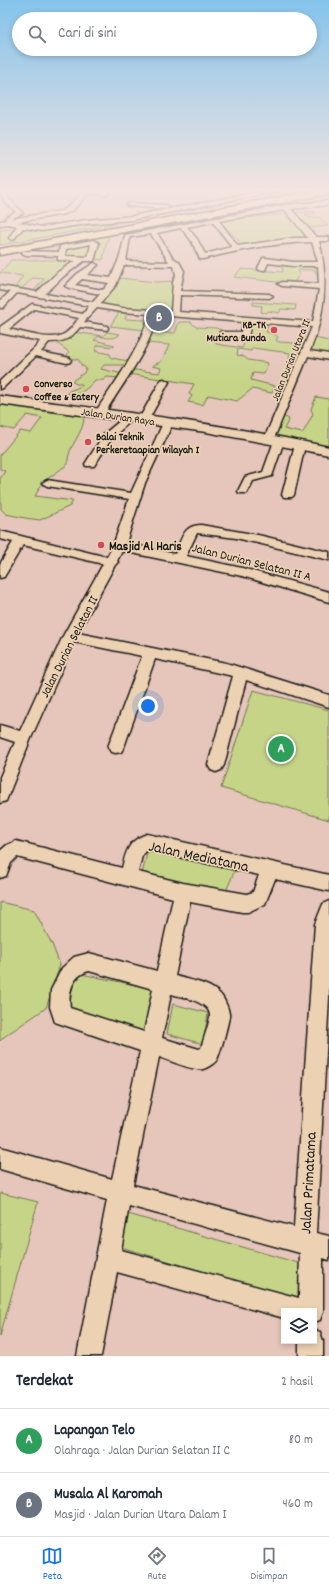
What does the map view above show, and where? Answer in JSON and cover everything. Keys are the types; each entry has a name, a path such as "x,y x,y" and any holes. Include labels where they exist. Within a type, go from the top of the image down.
{"main road":[{"name":"Jalan Durian Raya","path":"0,400 144,419 274,440 329,451"}],"street":[{"path":"62,254 62,258 91,259 92,254"},
{"path":"1,330 46,339 62,339 68,336 106,293 114,281 124,254"},
{"path":"167,254 176,264 181,274 177,282 175,315"},
{"path":"201,254 202,257 214,254"},
{"name":"Jalan Durian Utara II","path":"243,491 249,479 268,474 274,440 317,325 326,274 320,254"},
{"path":"1,330 32,306 61,274 82,259"},
{"path":"262,268 266,260 293,264 322,264"},
{"path":"122,263 176,264"},
{"path":"94,265 69,286 106,293"},
{"path":"80,276 114,281"},
{"path":"282,284 324,288"},
{"path":"0,288 94,306 153,313 317,325"},
{"path":"0,306 16,290"},
{"path":"177,293 269,296"},
{"path":"32,306 86,315 113,316"},
{"path":"100,413 140,348 150,327 153,313"},
{"path":"223,334 245,335 247,320"},
{"path":"78,324 104,328"},
{"path":"0,386 43,344 46,339"},
{"path":"34,353 68,360"},
{"path":"306,353 329,357"},
{"path":"144,419 164,382"},
{"path":"90,464 108,436 130,417"},
{"name":"Jalan Durian Selatan II","path":"0,796 24,738 70,636 112,562 119,546 135,497 168,423"},
{"path":"288,495 300,445"},
{"path":"47,483 135,497"},
{"path":"179,559 192,531 197,528 223,532 329,556"},
{"path":"0,535 112,562"},
{"path":"0,574 20,540"},
{"name":"Jalan Durian Selatan II A","path":"119,546 249,574 329,597"},
{"path":"70,636 150,652 241,673 329,701"},
{"path":"116,747 150,652"},
{"path":"216,765 241,673"},
{"path":"0,731 24,738"},
{"name":"Jalan Mediatama","path":"128,878 139,846 144,842 147,842 329,882"},
{"path":"0,870 7,855 12,850 16,849 183,892 248,903 259,898 270,870"},
{"path":"89,1356 150,1044 183,892"},
{"name":"Jalan Primatama","path":"311,1308 315,1245 324,924 329,910"},
{"path":"89,962 164,982 204,994 215,1002 219,1009 219,1020 209,1054 202,1060 64,1017 60,1011 60,989 73,970 83,963 89,962"},
{"name":"Jalan Primatama","path":"0,1158 120,1193 315,1245"},
{"path":"107,1258 290,1308"},
{"path":"311,1344 311,1356"}],"green space":[{"path":"63,254 104,254 103,260"},
{"path":"11,260 80,260 44,294 33,292 44,279 33,278 20,290 14,289 23,276 0,273"},
{"path":"282,264 292,264 293,266 320,265 321,273 316,273 315,270 299,270 299,277 296,279 294,284 234,277 241,269 283,272"},
{"path":"119,278 156,282 174,281 171,313 99,305"},
{"path":"253,302 296,305 295,310 281,309 279,313 268,311 266,313 261,312 262,306 253,305"},
{"path":"120,311 127,312 125,319 145,320 147,313 153,314 145,330 110,326"},
{"path":"179,322 191,322 196,327 216,328 222,330 216,344 242,348 244,344 241,341 246,335 249,322 269,324 266,332 274,334 278,337 276,340 279,342 307,344 301,358 291,361 289,358 290,353 253,348 251,351 238,349 237,355 243,356 248,360 268,363 264,374 253,373 251,380 275,386 272,393 252,389 237,401 208,395 203,405 188,402 192,396 189,394 194,384 128,374 129,371 136,370 159,373 161,368 152,366 162,361 169,345 147,343 150,332 175,333"},
{"path":"73,332 103,336 107,332 120,334 113,338 99,336 94,340 114,345 114,347 98,345 95,351 110,354 111,358 129,361 126,365 104,365 101,369 123,374 119,378 107,377 104,380 95,380 79,393 67,394 69,391 82,386 82,384 76,384 72,381 84,373 86,368 81,365 79,360 66,357 69,352 57,343"},
{"path":"314,338 329,341 329,356 309,353"},
{"path":"316,397 329,399 329,447 272,437 283,416 289,419 284,429 302,433 313,414 311,409"},
{"path":"0,403 84,414 82,427 68,457 68,464 43,482 35,496 73,501 70,506 40,520 6,514 1,509 0,479 5,471 0,469 0,455 20,431 31,433 42,418 27,415 14,430 0,427"},
{"path":"253,690 329,710 329,820 221,788"},
{"path":"148,849 235,870 226,891 142,874"},
{"path":"0,902 34,910 52,944 60,965 46,1008 0,1041"},
{"path":"81,974 155,989 146,1034 66,1011 71,987"},
{"path":"173,1004 208,1013 203,1044 167,1034"},
{"path":"1,1193 38,1202 0,1336 0,1196"},
{"path":"128,1214 305,1265 302,1301 121,1247"}],"place":[{"name":"Musala Al Karomah","path":"159,318"},
{"name":"KB-TK Mutiara Bunda","path":"274,330"},
{"name":"Converso Coffee & Eatery","path":"26,389"},
{"name":"Balai Teknik Perkeretaapian Wilayah I","path":"88,442"},
{"name":"Masjid Al Haris","path":"101,545"},
{"name":"Lapangan Telo","path":"281,749"}]}
